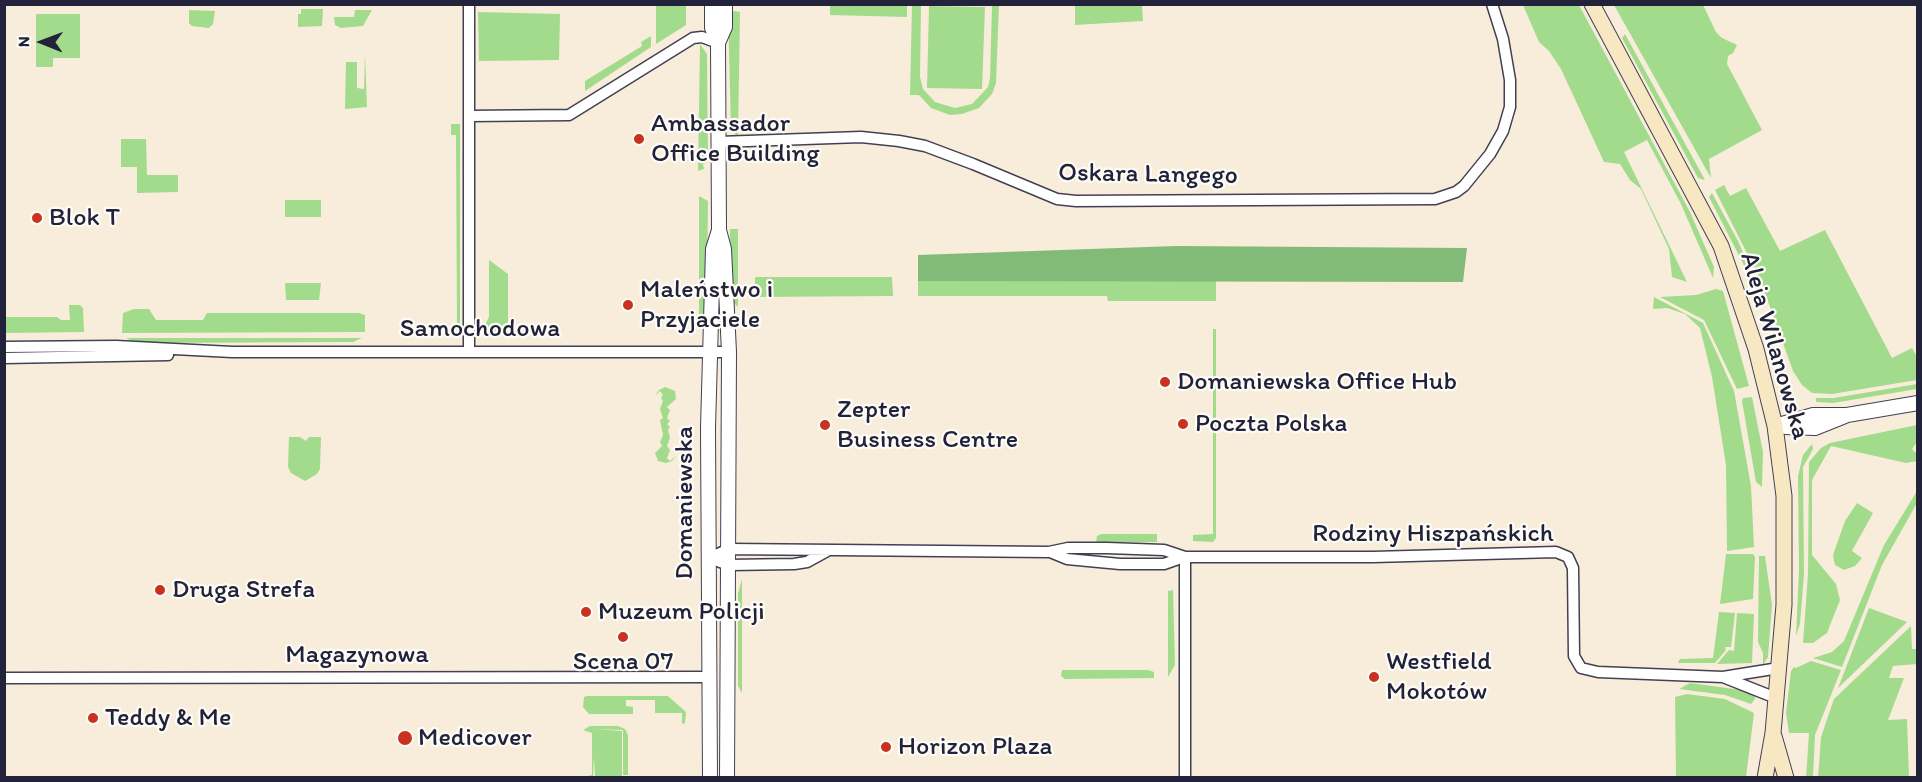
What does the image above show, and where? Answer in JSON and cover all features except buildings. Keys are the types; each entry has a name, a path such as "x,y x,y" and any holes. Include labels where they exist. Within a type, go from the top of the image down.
{"main road":[{"name":"Aleja Wilanowska","path":"1592,4 1721,246 1756,350 1775,426 1782,462 1785,524 1784,605 1773,733 1765,777"},
{"name":"Aleja Wilanowska","path":"1773,733 1786,777"}],"street":[{"path":"469,4 469,352"},
{"name":"Domaniewska","path":"712,4 712,28 718,43 719,230 724,249 729,352 728,777"},
{"name":"Domaniewska","path":"718,43 725,27 725,4"},
{"name":"Oskara Langego","path":"719,142 861,137 895,140 925,146 1057,199 1076,201 1428,200 1460,190 1490,154 1503,131 1510,107 1510,80 1503,39 1492,4"},
{"path":"469,116 566,116 578,111 693,38 702,37 718,43"},
{"name":"Domaniewska","path":"710,777 710,352 713,249 719,230"},
{"name":"Samochodowa","path":"4,347 116,346 231,352 729,352"},
{"name":"Samochodowa","path":"4,358 116,358 231,352"},
{"path":"1775,426 1815,428 1847,415 1917,403"},
{"name":"Rodziny Hiszpańskich","path":"709,558 729,549 1049,552 1068,548 1107,548 1164,550 1185,557 1556,552 1568,557 1574,578 1575,656 1581,668 1598,672 1723,677 1779,668"},
{"name":"Rodziny Hiszpańskich","path":"709,558 729,565 800,564 828,551"},
{"name":"Rodziny Hiszpańskich","path":"1049,552 1067,559 1120,564 1164,564 1185,557"},
{"path":"1185,557 1185,777"},
{"name":"Magazynowa","path":"4,678 710,677"},
{"name":"Rodziny Hiszpańskich","path":"1723,677 1776,698"}],"green space":[{"path":"656,5 686,5 686,25 656,44"},
{"path":"830,5 907,5 907,17 830,15"},
{"path":"912,5 921,5 920,77 923,89 935,102 955,108 972,104 988,87 992,5 999,5 996,83 992,94 979,108 962,114 950,115 931,108 919,95 910,95"},
{"path":"1075,5 1142,5 1143,21 1075,25"},
{"path":"1523,5 1579,5 1690,212 1714,267 1713,278 1681,204 1647,140 1624,152 1687,282 1672,277 1669,249 1641,189 1630,180 1620,164 1604,162 1561,69 1549,51 1539,42"},
{"path":"1614,5 1703,5 1716,32 1722,38 1737,45 1733,53 1728,56 1727,64 1762,130 1709,159 1711,178"},
{"path":"929,6 985,7 982,89 927,88"},
{"path":"301,9 323,9 322,26 298,27 298,14 301,14"},
{"path":"189,10 215,11 213,24 209,28 192,26 189,23"},
{"path":"355,10 372,10 363,26 341,28 335,25 334,17 354,17"},
{"path":"728,10 740,12 738,137 731,130"},
{"path":"478,12 560,14 559,60 479,61"},
{"path":"36,14 80,14 80,58 53,58 53,67 36,67"},
{"path":"1625,34 1705,180 1698,178 1622,38"},
{"path":"651,36 651,47 585,91 585,81 642,46 641,42"},
{"path":"700,44 707,54 708,162 703,164 704,169 698,171"},
{"path":"365,53 367,107 345,109 346,62 357,62 357,88 364,89"},
{"path":"451,124 460,124 460,324 457,324 456,135 451,135"},
{"path":"121,139 146,139 147,175 178,175 178,192 137,193 137,167 121,167"},
{"path":"1724,185 1730,196 1746,188 1780,251 1825,230 1892,358 1912,348 1917,357 1917,380 1832,394 1812,393 1802,385 1793,371 1760,279 1715,190"},
{"path":"1712,193 1738,241 1756,282 1753,283 1709,197"},
{"path":"699,196 708,201 707,279 703,316 699,314"},
{"path":"285,200 321,200 321,217 285,217"},
{"path":"730,229 738,229 738,307 733,302 729,272"},
{"path":"1176,246 1467,248 1463,282 918,281 918,255"},
{"path":"489,260 508,274 508,332 488,331 484,327 489,317"},
{"path":"755,277 892,277 893,296 755,297"},
{"path":"1216,280 1216,301 1108,301 1107,296 918,296 918,281"},
{"path":"285,283 321,283 319,300 286,300"},
{"path":"1716,289 1723,291 1749,386 1737,389 1704,320 1660,297 1696,295"},
{"path":"1654,297 1703,323 1734,391 1751,486 1754,547 1727,551 1726,465 1712,377 1700,328 1685,314 1667,308 1653,309"},
{"path":"69,305 80,305 83,308 84,332 5,333 5,317 57,317 61,320 70,320"},
{"path":"134,309 149,309 156,320 203,320 207,313 359,313 365,315 365,332 122,333 123,313"},
{"path":"1213,329 1216,329 1216,538 1213,542 1193,541 1193,535 1213,534"},
{"path":"126,338 362,338 353,342 135,343"},
{"path":"1917,384 1917,389 1833,403 1816,402 1816,398 1834,398"},
{"path":"665,387 675,391 676,399 667,407 670,410 667,418 670,421 667,424 670,427 668,430 670,438 667,446 670,450 667,458 670,461 676,456 672,461 666,463 658,461 655,453 662,446 660,442 663,435 660,420 663,418 660,409 663,395 660,391 655,396 659,390"},
{"path":"1752,397 1763,452 1762,487 1756,482 1742,401 1743,398"},
{"path":"1917,425 1917,442 1912,449 1917,454 1917,461 1906,463 1831,446 1812,480 1812,555 1836,584 1840,600 1827,633 1813,643 1803,643 1808,574 1809,462 1821,448 1830,443"},
{"path":"289,437 300,437 306,441 309,437 321,437 320,469 317,474 305,481 291,473 288,467"},
{"path":"1812,444 1813,449 1803,467 1804,574 1800,624 1796,636 1799,570 1798,476 1803,455"},
{"path":"1917,491 1917,503 1882,565 1842,667 1813,658 1832,652 1844,641 1884,545"},
{"path":"1857,503 1873,513 1852,551 1862,558 1855,566 1844,570 1835,565 1833,555 1845,521"},
{"path":"1101,534 1157,534 1157,542 1096,542 1097,536"},
{"path":"1726,554 1753,554 1755,557 1753,599 1720,604"},
{"path":"1759,556 1765,556 1772,605 1768,657 1763,665 1763,653 1758,642"},
{"path":"742,579 742,693 738,686 738,593"},
{"path":"1173,590 1175,665 1168,677 1168,591"},
{"path":"1869,608 1907,622 1838,688"},
{"path":"1719,612 1735,613 1731,647 1725,647 1726,650 1715,663 1678,663 1680,659 1713,658"},
{"path":"1737,613 1754,614 1752,663 1717,664 1729,650 1734,651"},
{"path":"1911,626 1912,649 1917,649 1917,664 1893,666 1889,678 1904,678 1888,720 1907,719 1909,777 1818,778 1821,737 1834,699"},
{"path":"1811,661 1841,670 1815,735 1813,777 1806,778 1809,733 1789,733 1786,713 1791,671 1794,667"},
{"path":"1062,670 1148,670 1154,672 1154,678 1065,679 1061,676"},
{"path":"1690,683 1749,691 1755,694 1755,699 1751,704 1725,695 1679,689"},
{"path":"1687,694 1725,699 1754,713 1746,777 1676,777 1675,697"},
{"path":"668,696 686,712 685,723 682,724 682,713 655,713 655,700 626,700 626,706 633,707 633,714 589,714 583,707 584,697"},
{"path":"590,726 618,726 625,729 628,735 628,775 623,775 623,730 594,729 622,731 622,777 595,777 594,757 593,777 583,777 592,775 592,733 583,730"}],"place":[{"name":"Ambassador Office Building","path":"639,139"},
{"name":"Blok T","path":"37,218"},
{"name":"Maleństwo i Przyjaciele","path":"628,305"},
{"name":"Domaniewska Office Hub","path":"1165,382"},
{"name":"Poczta Polska","path":"1183,424"},
{"name":"Zepter Business Centre","path":"825,425"},
{"name":"Druga Strefa","path":"160,590"},
{"name":"Muzeum Policji","path":"586,612"},
{"name":"Scena 07","path":"623,637"},
{"name":"Westfield Mokotów","path":"1374,677"},
{"name":"Teddy & Me","path":"93,718"},
{"name":"Medicover","path":"405,738"},
{"name":"Horizon Plaza","path":"886,747"}]}
